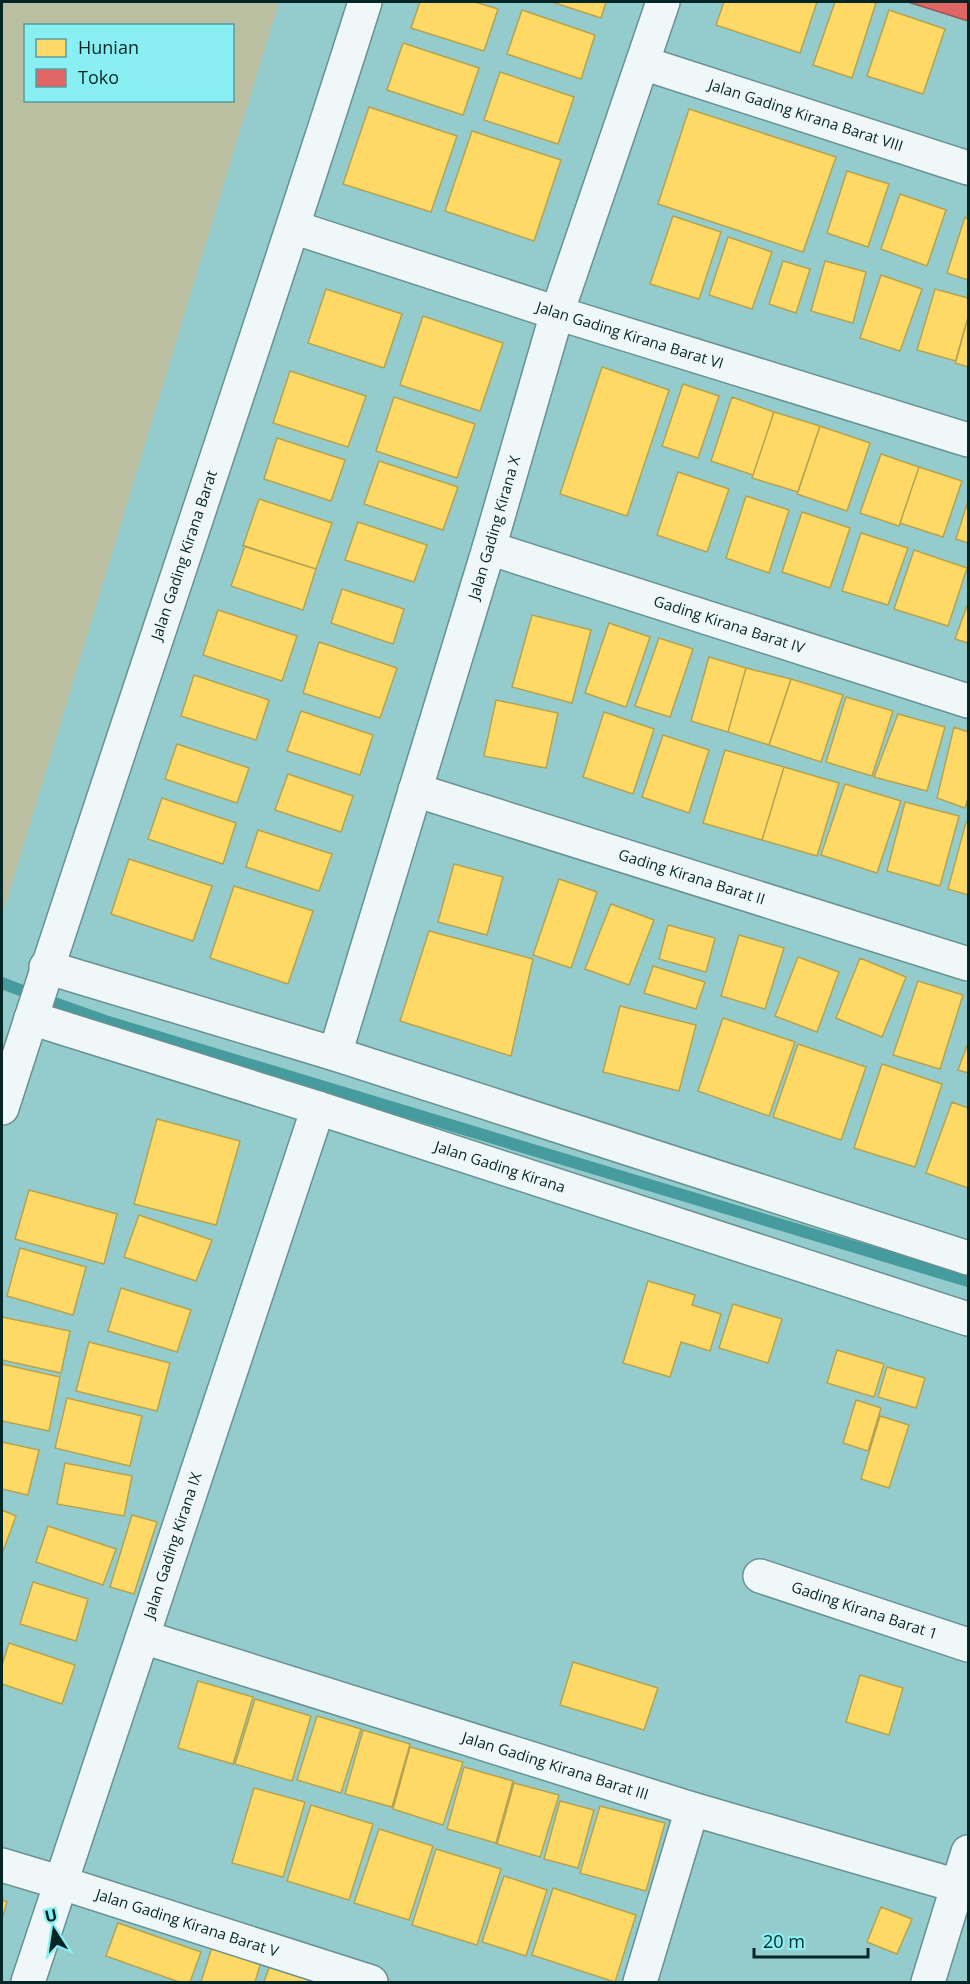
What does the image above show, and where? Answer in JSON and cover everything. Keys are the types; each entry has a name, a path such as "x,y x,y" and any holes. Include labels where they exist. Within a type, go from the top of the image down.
{"street":[{"name":"Jalan Gading Kirana Barat","path":"2,1108 46,967 293,227 365,2"},
{"name":"Jalan Gading Kirana X","path":"335,1054 489,548 557,313 663,2"},
{"name":"Jalan Gading Kirana Barat VIII","path":"643,63 969,168"},
{"name":"Jalan Gading Kirana Barat VI","path":"293,227 557,313 969,440"},
{"name":"Gading Kirana Barat IV","path":"489,548 969,701"},
{"name":"Gading Kirana Barat II","path":"415,790 969,964"},
{"path":"46,967 335,1054 969,1258"},
{"name":"Jalan Gading Kirana","path":"31,1018 318,1108 969,1319"},
{"name":"Jalan Gading Kirana IX","path":"28,1983 318,1108"},
{"name":"Gading Kirana Barat 1","path":"760,1576 969,1645"},
{"name":"Jalan Gading Kirana Barat III","path":"143,1637 692,1809 963,1888"},
{"path":"640,1983 692,1809"},
{"path":"928,1983 963,1888 969,1852"},
{"name":"Jalan Gading Kirana Barat V","path":"2,1865 371,1983"}],"green space":[{"path":"2,2 279,2 2,917"}],"building: Hunian":[{"path":"420,2 475,2 498,9 484,51 411,28"},
{"path":"552,2 606,2 601,18"},
{"path":"724,2 817,2 800,53 716,25"},
{"path":"835,2 876,3 852,78 813,65"},
{"path":"522,10 595,35 581,79 507,54"},
{"path":"889,10 945,29 923,94 867,76"},
{"path":"403,43 479,68 463,115 387,90"},
{"path":"500,72 574,97 558,144 484,120"},
{"path":"369,107 457,136 431,212 343,184"},
{"path":"689,109 836,157 803,252 658,204"},
{"path":"472,131 561,160 534,241 445,211"},
{"path":"847,171 889,184 868,247 827,233"},
{"path":"900,194 946,210 927,266 881,249"},
{"path":"673,216 721,232 699,299 650,284"},
{"path":"965,217 968,219 968,280 947,273"},
{"path":"728,237 772,252 752,309 709,295"},
{"path":"783,261 810,269 796,313 769,304"},
{"path":"825,261 866,272 853,323 811,311"},
{"path":"881,275 922,289 900,351 860,338"},
{"path":"326,289 402,314 384,368 308,343"},
{"path":"935,289 968,298 968,317 956,361 917,350"},
{"path":"423,316 503,343 480,411 400,385"},
{"path":"968,317 968,367 955,363"},
{"path":"602,367 669,390 627,516 560,494"},
{"path":"290,371 366,396 348,447 273,423"},
{"path":"683,384 719,396 698,458 662,446"},
{"path":"394,397 475,424 457,478 376,451"},
{"path":"732,397 774,412 753,475 711,461"},
{"path":"774,412 820,426 798,492 752,478"},
{"path":"820,426 870,443 847,511 797,494"},
{"path":"277,438 345,460 331,501 264,479"},
{"path":"881,454 919,467 899,526 860,513"},
{"path":"379,461 458,487 443,530 364,504"},
{"path":"919,467 962,481 943,537 900,523"},
{"path":"678,472 729,489 707,552 657,535"},
{"path":"746,496 789,510 769,573 726,558"},
{"path":"259,499 332,523 316,569 243,546"},
{"path":"968,501 968,543 956,539"},
{"path":"802,512 850,528 830,588 782,572"},
{"path":"358,522 427,545 414,582 345,560"},
{"path":"861,533 908,548 888,605 842,591"},
{"path":"245,546 316,569 303,610 231,586"},
{"path":"914,550 967,568 948,626 894,609"},
{"path":"342,589 404,609 393,644 331,623"},
{"path":"968,603 968,643 955,639"},
{"path":"218,610 297,636 282,681 203,655"},
{"path":"532,615 591,630 572,703 512,687"},
{"path":"609,623 650,637 626,707 585,693"},
{"path":"659,638 693,649 670,717 635,706"},
{"path":"319,642 397,668 380,718 303,693"},
{"path":"709,657 746,668 728,732 691,721"},
{"path":"746,668 791,679 769,745 728,732"},
{"path":"194,675 269,700 256,740 181,716"},
{"path":"791,679 843,695 821,762 769,745"},
{"path":"846,697 893,711 872,776 826,762"},
{"path":"496,700 558,713 546,768 484,756"},
{"path":"301,711 373,735 360,775 287,751"},
{"path":"604,712 654,729 633,794 583,777"},
{"path":"898,714 945,727 927,791 874,777"},
{"path":"954,727 968,732 968,798 965,808 937,798"},
{"path":"663,735 709,750 689,813 642,797"},
{"path":"177,744 249,768 237,803 165,779"},
{"path":"725,750 784,767 762,840 703,823"},
{"path":"784,767 839,783 817,856 762,840"},
{"path":"288,774 353,796 341,832 275,810"},
{"path":"845,784 901,801 877,873 821,855"},
{"path":"162,798 236,823 223,864 148,839"},
{"path":"905,802 959,816 940,886 887,871"},
{"path":"966,822 968,822 968,895 948,889"},
{"path":"258,830 332,854 319,891 246,867"},
{"path":"129,859 212,886 193,941 111,914"},
{"path":"454,864 503,877 487,935 438,922"},
{"path":"559,879 597,892 571,968 533,955"},
{"path":"234,886 313,911 288,984 210,958"},
{"path":"611,904 654,920 629,985 585,969"},
{"path":"668,925 715,938 706,972 659,959"},
{"path":"429,931 533,959 511,1056 400,1021"},
{"path":"739,935 784,948 765,1009 721,996"},
{"path":"798,957 839,972 817,1032 775,1016"},
{"path":"860,958 906,977 882,1037 836,1018"},
{"path":"653,966 705,982 696,1009 644,993"},
{"path":"918,981 963,995 940,1069 893,1055"},
{"path":"620,1006 696,1025 679,1091 603,1072"},
{"path":"723,1018 795,1042 769,1116 698,1091"},
{"path":"968,1043 968,1073 958,1070"},
{"path":"798,1044 866,1067 841,1140 773,1117"},
{"path":"882,1064 942,1084 915,1167 854,1148"},
{"path":"952,1102 968,1108 968,1188 926,1173"},
{"path":"157,1119 240,1141 216,1225 134,1204"},
{"path":"29,1190 117,1214 104,1264 15,1239"},
{"path":"139,1215 212,1240 196,1281 124,1257"},
{"path":"20,1248 86,1267 73,1315 7,1296"},
{"path":"648,1281 695,1295 692,1305 721,1314 710,1351 681,1342 670,1377 623,1363"},
{"path":"121,1288 191,1310 177,1352 108,1331"},
{"path":"733,1304 782,1319 768,1363 719,1348"},
{"path":"2,1317 70,1331 61,1373 2,1360"},
{"path":"89,1342 170,1363 157,1411 76,1391"},
{"path":"837,1350 884,1364 874,1397 827,1383"},
{"path":"2,1364 60,1377 49,1431 2,1421"},
{"path":"887,1367 925,1378 916,1408 878,1397"},
{"path":"67,1398 142,1416 130,1466 55,1448"},
{"path":"856,1400 881,1408 868,1451 843,1443"},
{"path":"880,1416 909,1425 889,1488 861,1479"},
{"path":"2,1442 39,1450 28,1495 2,1489"},
{"path":"65,1463 132,1476 124,1516 57,1504"},
{"path":"2,1510 16,1516 2,1554"},
{"path":"132,1515 157,1522 134,1594 110,1587"},
{"path":"48,1526 116,1549 103,1585 36,1562"},
{"path":"33,1582 88,1599 76,1641 20,1624"},
{"path":"9,1643 75,1665 62,1704 2,1684 2,1665"},
{"path":"573,1662 658,1688 644,1730 560,1705"},
{"path":"860,1675 903,1688 889,1735 846,1722"},
{"path":"198,1681 253,1697 233,1764 178,1748"},
{"path":"255,1699 311,1716 292,1781 235,1764"},
{"path":"317,1716 361,1729 341,1793 297,1780"},
{"path":"363,1730 410,1744 392,1807 345,1794"},
{"path":"410,1747 463,1762 443,1825 393,1809"},
{"path":"464,1767 513,1781 496,1843 447,1829"},
{"path":"514,1783 559,1795 540,1857 497,1844"},
{"path":"254,1788 305,1802 283,1877 232,1863"},
{"path":"560,1801 594,1810 578,1868 544,1859"},
{"path":"311,1805 373,1824 349,1900 287,1881"},
{"path":"600,1806 665,1823 646,1891 580,1873"},
{"path":"379,1829 433,1846 409,1920 354,1903"},
{"path":"436,1849 501,1869 477,1945 412,1925"},
{"path":"504,1876 547,1890 526,1956 482,1942"},
{"path":"553,1888 636,1915 615,1982 532,1955"},
{"path":"2,1900 7,1902 2,1919"},
{"path":"881,1907 912,1919 897,1954 867,1942"},
{"path":"118,1923 201,1952 190,1982 179,1982 106,1956"},
{"path":"212,1947 261,1962 255,1982 201,1982"},
{"path":"270,1965 328,1982 264,1982"}],"building: Toko":[{"path":"908,2 968,2 968,21"}],"waterway":[{"path":"2,983 36,996"},
{"path":"40,998 105,1021 968,1281"}]}
